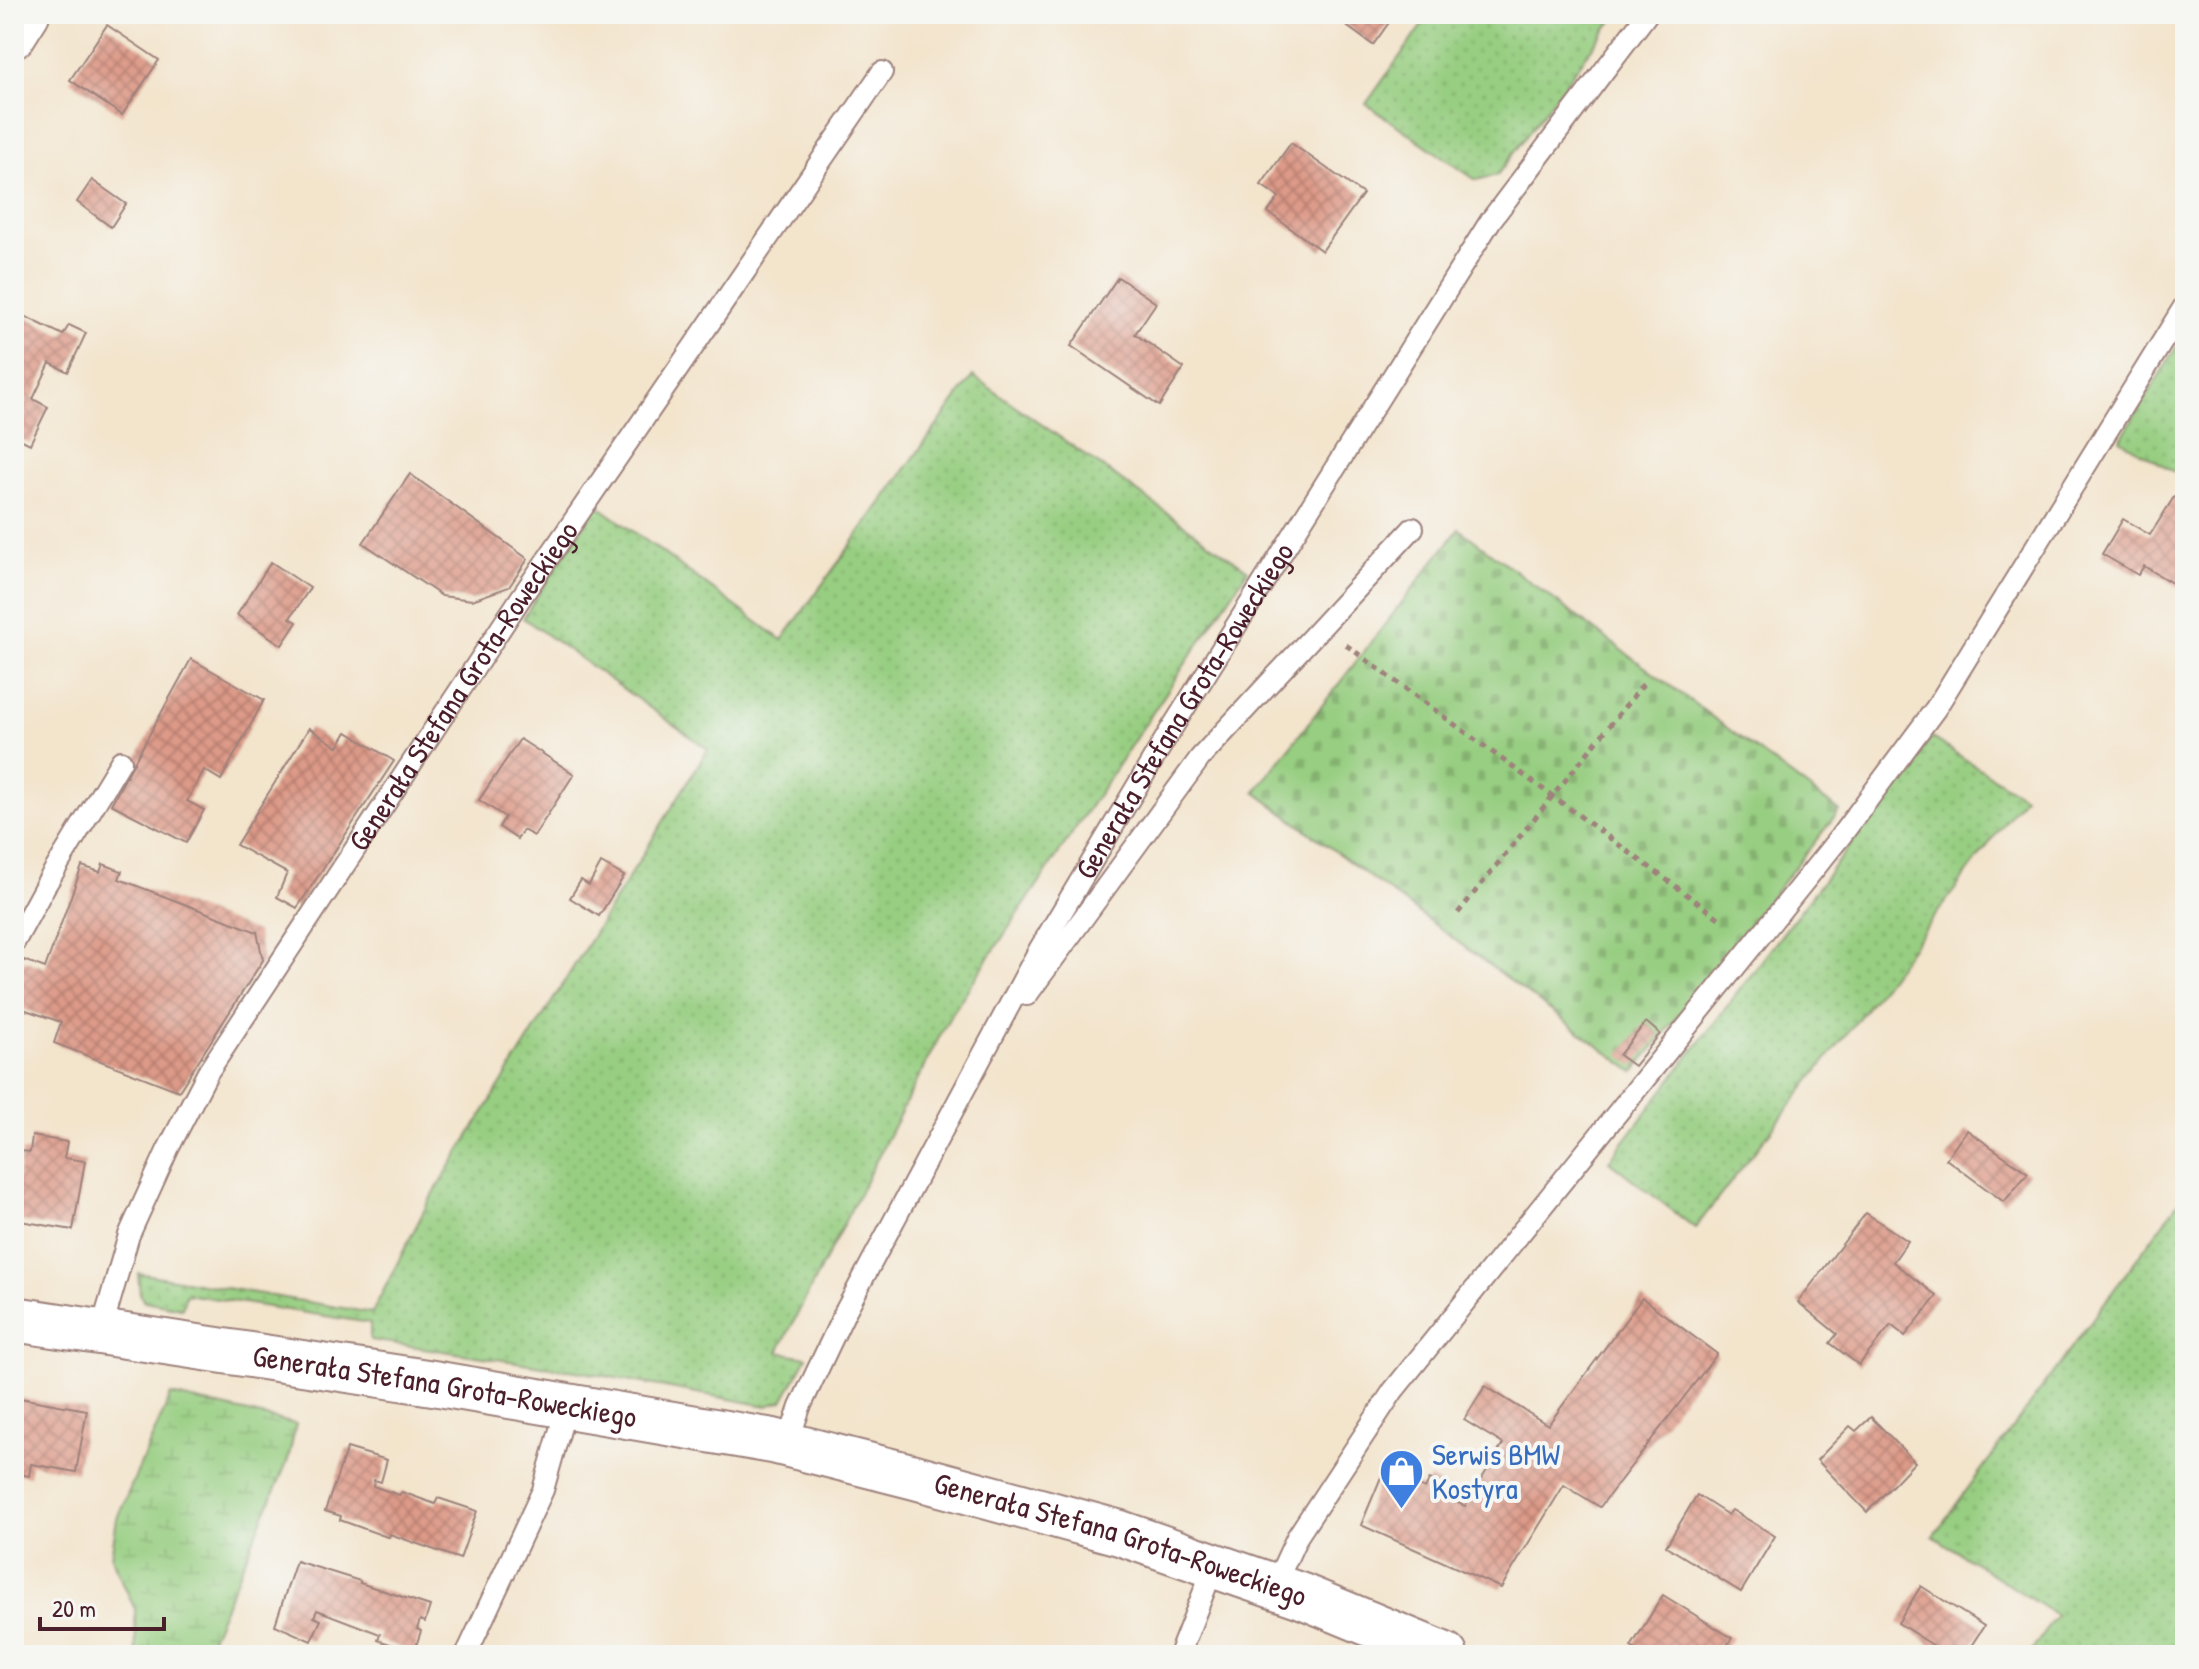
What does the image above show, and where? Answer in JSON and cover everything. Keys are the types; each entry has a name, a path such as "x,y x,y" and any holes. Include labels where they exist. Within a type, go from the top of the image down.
{"street":[{"path":"14,36 28,14"},
{"name":"Generała Stefana Grota-Roweckiego","path":"14,1319 567,1405 787,1445 1120,1533 1274,1587 1445,1655"}],"lane":[{"name":"Generała Stefana Grota-Roweckiego","path":"787,1445 800,1407 845,1312 1039,950 1170,731 1491,220 1647,14"},
{"name":"Generała Stefana Grota-Roweckiego","path":"101,1331 129,1235 168,1149 208,1072 520,599 882,72"},
{"path":"1274,1587 1297,1537 1393,1391 1840,837 1936,708 2185,305"},
{"path":"989,1046 1200,758 1413,528"},
{"path":"14,943 121,761"},
{"path":"466,1655 543,1490 567,1405"},
{"path":"1179,1655 1214,1566"}],"path":[{"path":"1320,627 1723,921"},
{"path":"1458,913 1644,683"}],"green space":[{"path":"1430,14 1617,14 1497,175 1476,180 1366,104"},
{"path":"2185,333 2185,478 2120,440"},
{"path":"973,376 1248,570 950,1016 778,1352 807,1357 783,1401 767,1406 589,1373 370,1340 370,1323 186,1294 182,1308 145,1301 140,1294 138,1273 372,1313 429,1201 708,749 523,618 597,505 782,640"},
{"path":"1459,529 1839,811 1634,1072 1255,792"},
{"path":"1932,738 2024,797 1855,1023 1695,1228 1609,1161"},
{"path":"2185,1193 2185,1655 2029,1655 2056,1615 1933,1536"},
{"path":"171,1395 296,1424 288,1460 209,1643 200,1655 136,1655 135,1609 111,1557 117,1518"}],"building":[{"path":"1330,14 1395,14 1373,45"},
{"path":"107,25 159,60 122,115 70,80"},
{"path":"1291,143 1363,194 1322,251 1268,212 1279,197 1261,185"},
{"path":"92,180 126,204 111,227 77,202"},
{"path":"1118,277 1156,303 1135,334 1184,368 1159,406 1071,346"},
{"path":"14,311 63,335 69,325 86,333 68,372 50,363 33,399 48,407 30,444 14,436 19,426 14,424"},
{"path":"410,474 528,559 509,587 472,600 442,596 363,543"},
{"path":"2174,497 2185,504 2185,591 2144,566 2138,575 2102,554 2123,519 2150,535"},
{"path":"271,562 310,588 290,618 297,622 282,645 237,615"},
{"path":"191,659 264,700 221,780 204,770 187,801 204,810 186,843 111,804"},
{"path":"309,728 338,747 347,732 394,761 297,908 277,897 287,873 236,845"},
{"path":"520,739 574,774 534,836 523,830 517,839 499,827 505,817 479,800"},
{"path":"601,863 624,876 599,916 570,898 581,880 589,885"},
{"path":"103,864 122,871 119,879 257,932 263,960 179,1091 54,1043 61,1022 14,1006 14,986 24,960 45,968 82,866 100,872"},
{"path":"1646,1022 1660,1034 1634,1066 1619,1055"},
{"path":"1967,1130 2028,1173 2004,1202 1946,1159"},
{"path":"32,1136 67,1142 64,1158 85,1161 73,1230 14,1220 22,1151 30,1152"},
{"path":"1866,1213 1908,1241 1893,1262 1937,1296 1905,1336 1891,1325 1859,1365 1830,1343 1837,1334 1798,1302"},
{"path":"1642,1298 1717,1354 1600,1507 1564,1485 1501,1588 1361,1525 1384,1470 1425,1489 1430,1479 1446,1487 1442,1496 1465,1506 1503,1444 1464,1420 1485,1386 1548,1425"},
{"path":"14,1397 87,1410 76,1472 31,1464 29,1476 14,1473"},
{"path":"1871,1417 1915,1462 1867,1512 1817,1460 1850,1426 1856,1431"},
{"path":"347,1448 387,1460 381,1482 374,1480 373,1486 435,1504 438,1498 477,1511 460,1559 390,1534 387,1537 340,1520 341,1516 325,1511"},
{"path":"1697,1495 1728,1515 1732,1510 1775,1536 1741,1592 1666,1546"},
{"path":"296,1561 430,1606 425,1622 420,1620 417,1629 421,1631 414,1652 378,1640 380,1634 317,1610 314,1617 321,1620 311,1641 275,1625"},
{"path":"1921,1586 1984,1626 1965,1655 1939,1655 1942,1651 1898,1623"},
{"path":"1663,1595 1732,1638 1721,1655 1645,1655 1631,1647"}],"place":[{"name":"Serwis BMW Kostyra","path":"1401,1511"}]}
